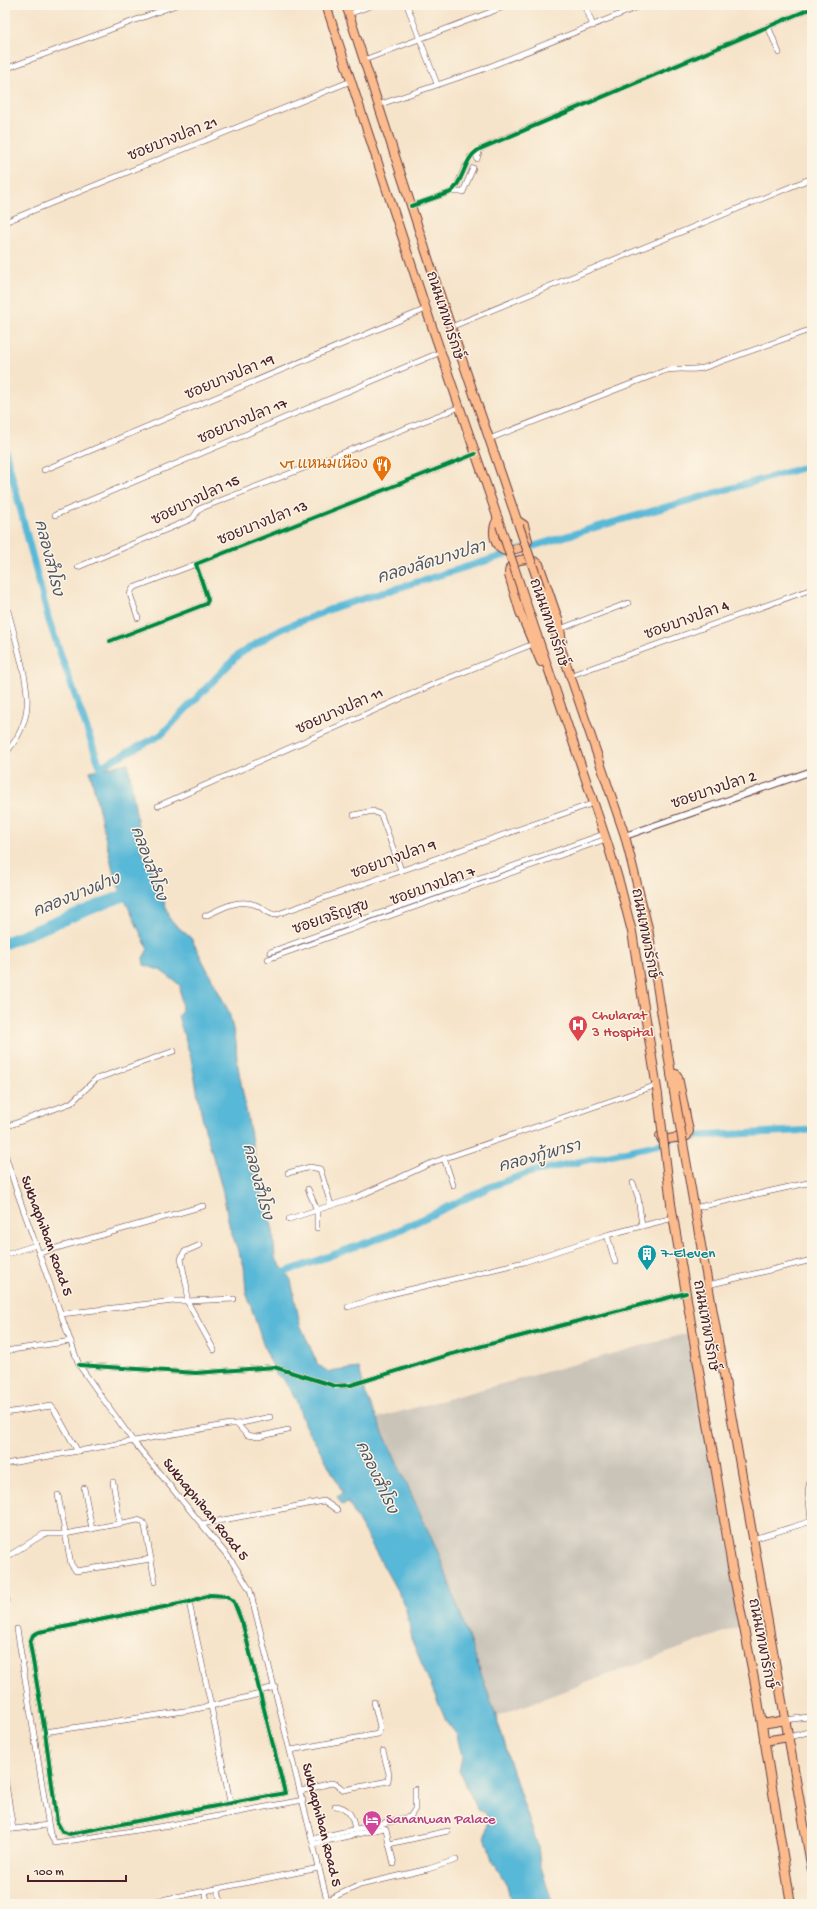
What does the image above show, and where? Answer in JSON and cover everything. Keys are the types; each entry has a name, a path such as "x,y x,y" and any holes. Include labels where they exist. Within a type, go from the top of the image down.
{"main road":[{"name":"ถนนเทพารักษ์","path":"326,5 475,454 605,836 632,932 657,1089 670,1204 731,1562 762,1724 791,1904"},
{"name":"ถนนเทพารักษ์","path":"346,5 451,327 541,590 568,674 625,836 648,928 694,1208 812,1870"},
{"path":"499,522 494,524 494,534 498,545 502,549 508,551 525,545 528,540 524,525 518,523"},
{"path":"553,684 533,644 520,612 509,575 508,569 511,565 520,560 530,559 538,564 560,629 568,674"},
{"path":"657,1089 654,1095 660,1139 666,1140 687,1136 689,1131 678,1077 676,1074 671,1075"},
{"path":"762,1724 786,1720"},
{"path":"764,1741 789,1737"}],"street":[{"path":"5,69 176,5"},
{"path":"348,14 373,5"},
{"path":"407,5 437,84"},
{"path":"364,60 509,5"},
{"path":"585,5 593,26"},
{"path":"378,105 480,70 644,5"},
{"path":"470,157 480,149 812,8"},
{"path":"768,26 780,53"},
{"name":"ซอยบางปลา 21","path":"5,222 351,81"},
{"path":"477,159 480,149"},
{"path":"451,192 456,188 466,165"},
{"path":"411,206 451,192 463,192 473,168"},
{"path":"462,173 470,176"},
{"path":"451,327 812,178"},
{"name":"ซอยบางปลา 19","path":"44,470 426,308"},
{"path":"489,439 670,370 694,370 703,368 812,329"},
{"name":"ซอยบางปลา 17","path":"55,515 441,352"},
{"name":"ซอยบางปลา 15","path":"78,566 194,518 199,509 460,407"},
{"name":"ซอยบางปลา 13","path":"138,618 130,594 133,588 475,454"},
{"path":"110,642 206,604 208,600 196,564"},
{"name":"ซอยบางปลา 4","path":"568,674 812,589"},
{"path":"5,600 27,682 28,703 24,725 16,741 5,754"},
{"path":"560,629 628,603"},
{"name":"ซอยบางปลา 11","path":"158,806 434,684 533,644"},
{"name":"ซอยบางปลา 2","path":"625,836 812,771"},
{"name":"ซอยบางปลา 9","path":"205,916 232,904 243,902 257,905 267,914 275,915 594,803"},
{"path":"354,815 373,811 381,815 401,870"},
{"name":"ซอยเจริญสุข","path":"270,952 605,836"},
{"name":"ซอยบางปลา 7","path":"268,959 605,836"},
{"path":"5,1127 71,1103 96,1079 174,1051"},
{"path":"289,1219 357,1197 444,1158 657,1089"},
{"name":"Sukhaphiban Road 5","path":"5,1154 36,1245 80,1365 133,1440 231,1560 250,1590 328,1902"},
{"path":"444,1158 453,1185"},
{"path":"288,1173 310,1167 320,1169 330,1205"},
{"path":"694,1208 812,1182"},
{"path":"632,1183 638,1197 642,1226"},
{"path":"308,1189 317,1210 318,1228"},
{"path":"39,1253 203,1206"},
{"path":"348,1307 383,1296 524,1262 607,1235 673,1218"},
{"path":"607,1235 615,1262"},
{"path":"5,1255 36,1245"},
{"path":"200,1245 184,1252 181,1259 187,1288 187,1301 214,1350"},
{"path":"708,1285 812,1260"},
{"path":"80,1365 196,1373 274,1367 336,1386 351,1385 448,1355 686,1293"},
{"path":"61,1314 174,1301 234,1299"},
{"path":"5,1351 71,1341"},
{"path":"5,1413 51,1406 77,1450"},
{"path":"5,1464 133,1440 237,1424 270,1417"},
{"path":"237,1424 247,1435 258,1437 288,1430"},
{"path":"753,1539 812,1521 808,1490 812,1473"},
{"path":"113,1482 120,1524"},
{"path":"84,1488 92,1529"},
{"path":"58,1495 71,1564 76,1572 151,1559"},
{"path":"202,1524 324,1502 337,1510"},
{"path":"5,1558 44,1534 65,1534 138,1520 143,1522 145,1526 156,1582"},
{"path":"210,1595 226,1596 234,1602 243,1625 260,1692 285,1793 230,1802 69,1834 62,1830 57,1822 45,1732 30,1643 34,1635 39,1632 189,1602 210,1595"},
{"path":"189,1602 230,1802"},
{"path":"17,1629 48,1825 53,1841 57,1844 303,1800"},
{"path":"45,1732 191,1710 275,1687"},
{"path":"291,1750 378,1734 380,1727 374,1702"},
{"path":"786,1720 802,1717 812,1719"},
{"path":"789,1737 808,1732 812,1729"},
{"path":"301,1791 331,1783 334,1783 344,1790 388,1781 389,1774 383,1750"},
{"path":"5,1778 13,1829"},
{"path":"312,1841 412,1816 416,1804 415,1789"},
{"path":"335,1806 346,1809 350,1813 354,1822 355,1830"},
{"path":"5,1830 48,1825"},
{"path":"312,1841 384,1828 386,1829 394,1864"},
{"path":"390,1844 448,1831"},
{"path":"328,1902 360,1885 428,1869 456,1860"},
{"path":"142,1904 319,1868"},
{"path":"218,1889 221,1904"},
{"path":"205,1892 208,1904"},
{"path":"179,1897 181,1904"}],"shaded area":[{"path":"692,1332 743,1625 496,1716 440,1557 377,1418"}],"water":[{"path":"128,763 142,851 159,887 171,921 191,938 229,1012 236,1042 237,1061 260,1185 273,1230 275,1258 291,1280 300,1324 318,1365 329,1372 359,1368 366,1395 440,1557 496,1716 538,1846 540,1865 553,1904 511,1904 507,1885 492,1860 485,1836 487,1823 486,1813 478,1810 459,1771 462,1757 457,1735 446,1721 413,1643 405,1605 348,1502 342,1505 337,1497 343,1493 323,1455 305,1426 296,1400 284,1380 276,1374 263,1344 246,1291 244,1266 230,1229 222,1188 203,1122 191,1058 178,1016 182,1011 180,985 160,970 144,965 143,958 148,949 115,879 90,771"}],"waterway":[{"name":"คลองสำโรง","path":"5,449 49,621 104,778"},
{"name":"คลองลัดบางปลา","path":"101,766 161,735 238,655 277,631 336,607 583,531 812,465"},
{"name":"คลองบางฝาง","path":"5,943 137,890"},
{"name":"คลองกู้พารา","path":"683,1139 699,1136 812,1130"},
{"name":"คลองกู้พารา","path":"277,1275 393,1233 490,1187 528,1173 669,1142"}],"cycle path":[{"path":"411,206 451,192 456,187 470,158 480,149 812,8"},
{"path":"110,641 206,604 208,600 196,564 475,454"},
{"path":"79,1365 196,1373 274,1367 335,1386 351,1385 448,1355 686,1293"},
{"path":"210,1595 227,1596 234,1602 243,1625 285,1793 69,1834 62,1831 57,1822 45,1732 30,1643 33,1635 39,1632 189,1602 210,1595"}],"place":[{"name":"VT แหนมเนือง","path":"382,482"},
{"name":"Chularat 3 Hospital","path":"578,1042"},
{"name":"7-Eleven","path":"647,1271"},
{"name":"Sananwan Palace","path":"372,1837"}]}
